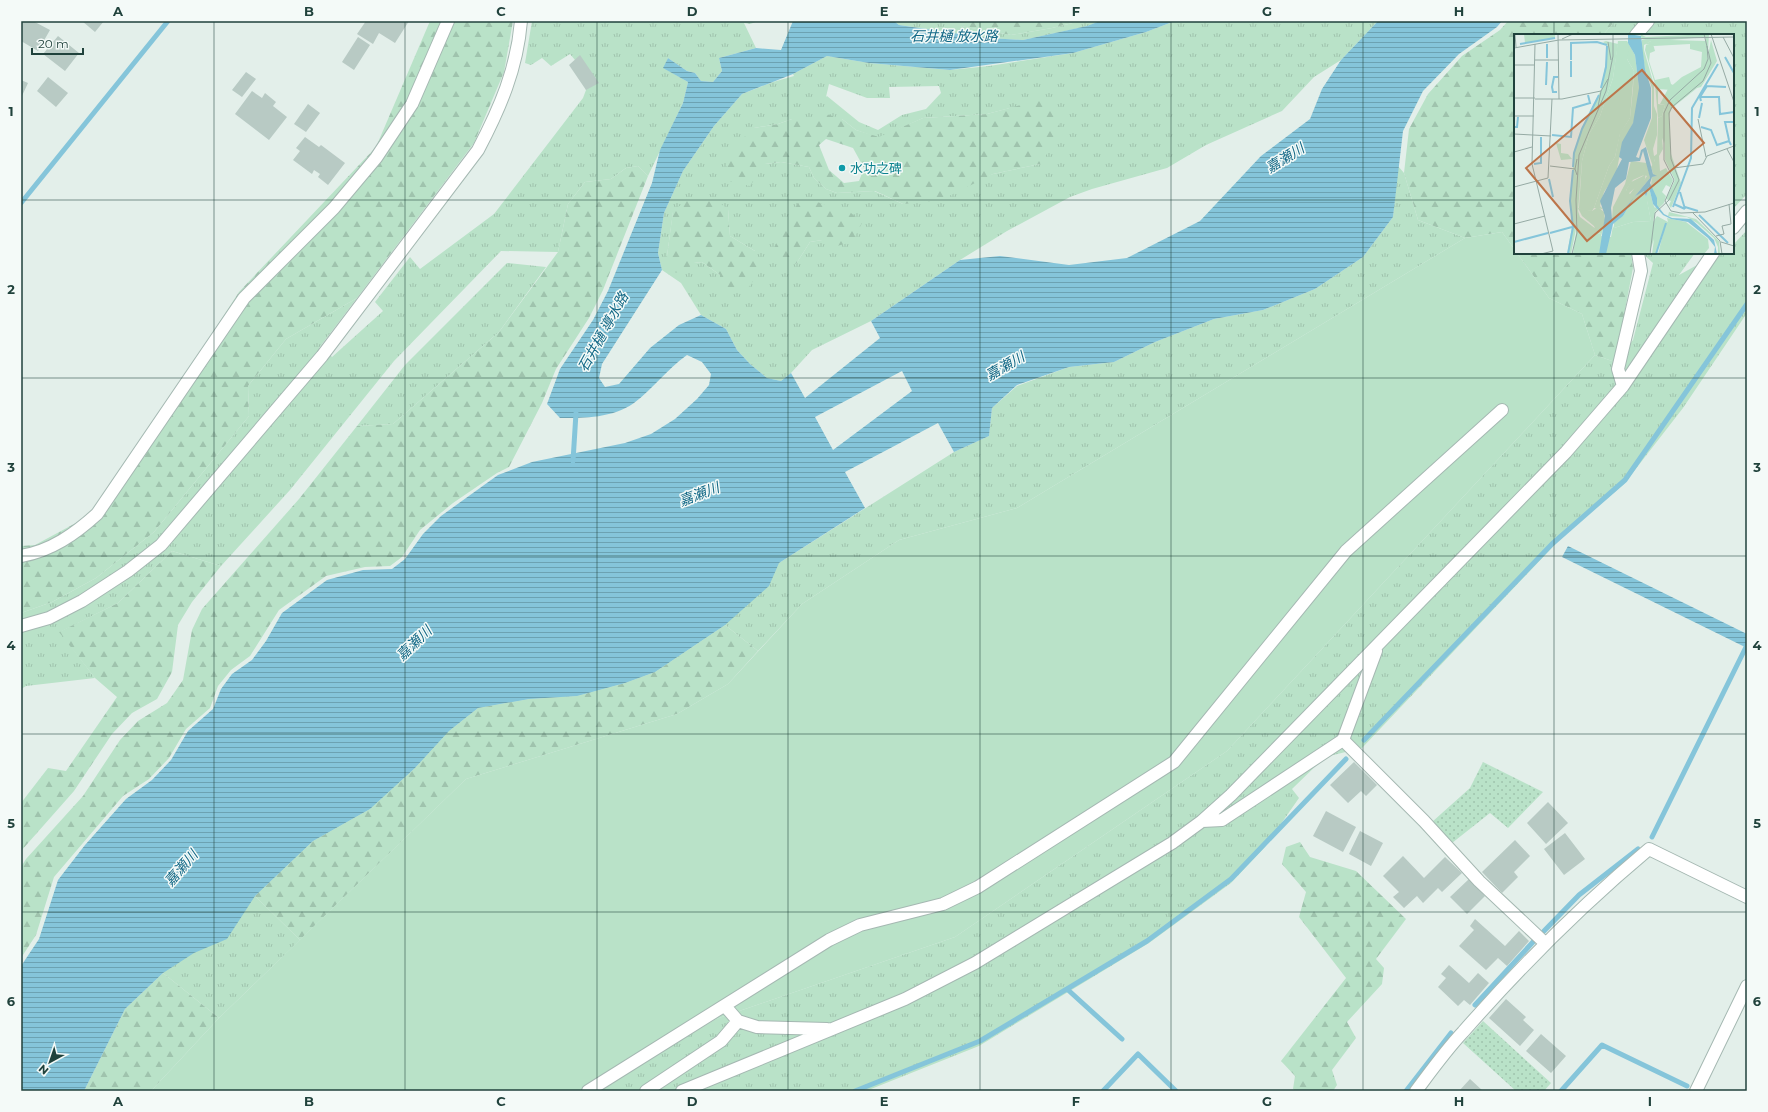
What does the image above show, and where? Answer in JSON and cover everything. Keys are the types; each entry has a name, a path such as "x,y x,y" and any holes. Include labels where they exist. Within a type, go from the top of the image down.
{"street":[{"path":"21,556 29,555 66,540 80,530 97,514 244,298 334,208 381,152 412,104 448,21"},
{"path":"21,626 49,618 82,601 128,571 161,545 322,356 478,150 498,113 513,72 521,21"},
{"path":"1637,34 1648,21"},
{"path":"1734,227 1747,211"},
{"path":"1623,386 1618,369 1641,271 1638,254"},
{"path":"682,1091 905,998 975,963 1172,843 1202,821 1231,795 1378,646 1566,452 1623,386 1712,254"},
{"path":"588,1091 726,1006 829,940 860,925 942,904 978,887 1174,762 1346,551 1502,410"},
{"path":"1202,821 1222,820 1343,740 1378,646"},
{"path":"1343,740 1424,821 1480,881 1546,943"},
{"path":"1416,1091 1462,1033 1546,943 1609,883 1649,849 1747,897"},
{"path":"1696,1091 1747,986"},
{"path":"726,1006 738,1021 757,1027 832,1029"},
{"path":"646,1091 721,1041 738,1021"},
{"path":"696,1091 706,1081"}],"green space":[{"path":"430,21 513,21 504,72 474,143 357,298 286,339 248,386 249,416 154,532 96,578 52,602 21,613 21,546 35,545 87,517 110,491 239,292 376,147"},
{"path":"532,21 759,21 750,24 744,23 756,48 719,58 722,71 713,82 701,81 695,73 687,71 668,58 664,68 688,82 683,103 648,176 638,166 626,168 611,179 585,182 568,204 558,252 501,251 394,361 290,490 221,566 172,551 118,603 60,632 95,678 26,686 21,689 21,613 52,602 96,578 154,532 249,416 248,386 286,339 357,298 319,348 332,357 383,311 375,302 410,257 420,269 494,214 583,98 586,90 575,60 570,54 551,66 542,58 531,65 525,63"},
{"path":"894,21 960,21 960,26 1011,35 1081,21 1100,21 1088,26 1023,40 988,38 899,25"},
{"path":"960,21 1081,21 1011,35 960,26"},
{"path":"1175,21 1378,21 1341,60 1314,77 1282,111 1206,145 1167,168 1092,189 1070,197 1007,231 960,260 871,321 812,350 791,373 781,381 767,378 750,364 737,350 726,329 701,315 681,283 662,270 658,253 664,213 683,171 714,126 742,94 794,76 793,74 827,56 869,63 950,70 989,66 1073,53 1146,32","holes":["829,84 867,98 890,98 889,87 939,86 941,93 926,109 902,115 878,130 859,122 827,96 826,97","1010,108 1040,164 993,174 903,204 874,191 837,193 826,189 814,178 809,167 781,162 765,164 754,128 778,124 792,119 842,119 856,130 879,138 923,118 987,114","807,199 822,240 810,242 796,264","728,209 730,236 755,251 721,289 720,275 702,262 694,263 667,256 673,212"]},
{"path":"1508,21 1615,21 1604,34 1514,34 1514,249 1502,232 1465,238 1418,220 1404,173 1409,129 1428,94 1462,56 1500,30"},
{"path":"1615,21 1747,21 1747,194 1734,208 1734,34 1604,34"},
{"path":"1047,98 1059,120 1060,134 1040,164 993,174 939,201 903,204 875,191 837,193 826,189 814,178 809,167 781,162 765,164 750,186 727,181 727,164 738,143 754,128 778,124 792,119 814,119 823,113 842,119 856,130 879,137 923,118 987,114","holes":["826,139 853,148 864,168 859,181 844,183 829,170 819,145"]},
{"path":"638,166 648,176 603,290 589,318 556,369 542,403 509,467 497,473 453,503 420,530 402,557 390,566 365,567 326,576 279,610 250,656 231,670 218,686 210,708 186,729 169,758 149,779 123,796 54,877 36,935 21,958 21,867 26,859 83,796 120,740 138,721 167,703 183,680 192,630 202,609 299,499 357,426 393,424 499,332 558,252 568,204 585,182 611,179 626,168"},
{"path":"1398,166 1404,173 1418,220 1465,238 1017,508 899,540 802,604 758,651 725,625 655,672 625,683 577,696 529,699 478,708 449,731 415,768 370,809 313,841 255,896 300,940 219,1018 163,973 271,811 427,686 608,604 729,578 779,563 954,452 989,436 992,408 1017,386 1069,367 1114,362 1155,342 1214,319 1263,310 1315,289 1363,257 1393,217"},
{"path":"711,197 728,209 730,236 755,251 759,273 748,288 734,292 720,289 720,275 702,262 694,263 683,273 671,272 667,256 673,211 686,201"},
{"path":"807,199 850,212 862,223 852,242 833,247 822,240 810,242 796,264 783,265 774,248 798,203"},
{"path":"1747,230 1747,313 1683,408 1624,484 1564,535 1362,748 1325,757 1292,789 1299,798 1264,848 1231,883 1149,943 979,1046 866,1091 596,1091 716,1019 955,937 1227,751 1595,355 1615,362 1633,340 1653,263 1643,254 1694,254 1679,275 1717,254 1734,254 1734,244"},
{"path":"1502,232 1514,249 1514,254 1518,254 1549,298 1582,314 1595,355 1227,751 955,937 716,1019 596,1091 151,1091 219,1018 466,779 677,714 728,684 802,604 899,540 1017,508 1465,238"},
{"path":"1518,254 1631,254 1633,268 1615,362 1595,355 1582,314 1549,298"},
{"path":"507,263 546,267 499,332 393,424 357,426 405,365"},
{"path":"172,551 221,566 192,602 178,625 172,672 157,699 132,713 112,734 74,791 21,851 21,803 48,768 66,771 117,697 95,678 59,632 118,603"},
{"path":"725,625 758,651 728,684 677,714 466,779 300,940 255,896 313,841 370,809 415,768 449,731 478,708 529,699 577,696 625,683 655,672"},
{"path":"1483,762 1543,792 1508,828 1490,813 1452,843 1432,822 1470,788"},
{"path":"1300,842 1310,857 1356,871 1406,919 1376,959 1384,968 1382,984 1347,1022 1356,1038 1332,1070 1337,1085 1333,1091 1296,1091 1293,1089 1295,1076 1281,1061 1346,978 1299,917 1306,892 1282,864 1286,847"},
{"path":"163,973 219,1018 151,1091 84,1091 125,1009"},
{"path":"1483,1021 1551,1083 1544,1091 1516,1091 1463,1043"}],"water":[{"path":"793,21 894,21 899,25 988,38 1023,40 1087,26 1100,21 1175,21 1146,32 1073,53 950,70 869,63 827,56 793,74 742,94 714,126 683,171 664,213 658,253 662,270 602,364 599,378 605,387 619,384 650,348 679,325 701,315 726,329 737,350 750,364 767,378 781,381 791,373 805,398 880,338 871,321 960,260 1000,256 1069,265 1127,258 1200,221 1261,156 1310,119 1322,89 1341,60 1378,21 1502,21 1497,27 1459,54 1423,91 1403,131 1393,217 1363,257 1315,289 1263,310 1214,319 1155,342 1114,362 1069,367 1017,385 992,408 989,436 954,452 938,423 845,472 865,508 779,563 769,586 725,625 655,672 625,683 577,696 529,699 478,708 449,731 415,768 370,809 313,841 255,896 227,939 194,953 163,973 125,1009 84,1091 21,1091 21,966 39,939 58,880 85,845 126,799 152,780 171,760 188,731 213,709 221,689 232,674 252,660 266,641 282,613 327,580 363,570 392,569 405,559 423,534 441,516 498,475 532,462 625,443 651,434 675,419 697,399 709,385 711,374 702,362 687,355 673,366 634,403 617,412 589,417 560,418 547,404 560,369 593,320 608,291 652,183 660,150 683,103 688,82 663,68 668,58 687,71 695,73 701,81 713,82 722,71 719,58 756,48 781,50","holes":["902,371 912,391 833,450 815,417"]},
{"path":"1568,546 1747,634 1747,648 1562,557"}],"building":[{"path":"21,21 33,21 50,30 38,51 21,41"},
{"path":"82,21 104,21 95,32"},
{"path":"366,21 409,21 395,43 379,33 373,44 357,34"},
{"path":"58,36 79,53 65,71 43,54"},
{"path":"358,37 370,45 354,70 342,62"},
{"path":"580,55 599,83 586,90 569,65"},
{"path":"246,72 256,79 242,97 232,90"},
{"path":"48,77 68,93 56,107 37,91"},
{"path":"21,80 28,83 21,98"},
{"path":"252,91 262,98 265,93 276,102 273,106 287,117 269,140 235,114"},
{"path":"308,104 320,113 306,132 294,124"},
{"path":"305,137 319,147 321,145 345,163 328,185 318,177 320,174 314,170 312,174 293,160 300,151 296,148"},
{"path":"1354,762 1377,785 1366,796 1361,791 1348,803 1330,785"},
{"path":"1548,802 1568,823 1546,844 1527,823"},
{"path":"1326,811 1356,827 1343,852 1313,836"},
{"path":"1360,831 1383,843 1371,866 1349,854"},
{"path":"1565,833 1585,859 1564,875 1544,849"},
{"path":"1515,840 1530,856 1514,872 1518,877 1502,893 1482,872"},
{"path":"1403,856 1424,878 1445,857 1462,873 1442,892 1438,888 1423,903 1417,896 1404,908 1393,897 1399,892 1383,876"},
{"path":"1469,879 1485,896 1467,914 1450,897"},
{"path":"1475,919 1505,946 1519,931 1529,941 1507,966 1498,958 1486,970 1459,946 1474,930 1470,926"},
{"path":"1449,965 1469,983 1478,973 1489,983 1470,1005 1464,1000 1458,1006 1438,987 1446,978 1441,974"},
{"path":"1506,999 1526,1017 1523,1020 1534,1030 1520,1046 1489,1018"},
{"path":"1541,1034 1566,1056 1551,1073 1526,1051"},
{"path":"1470,1079 1483,1091 1459,1091"}],"waterway":[{"path":"21,203 168,21"},
{"path":"1364,740 1552,544 1625,480 1747,304"},
{"path":"573,461 576,413"},
{"path":"1652,837 1746,647"},
{"path":"855,1091 980,1041 1147,941 1231,879 1346,759"},
{"path":"1544,931 1579,895 1638,849"},
{"path":"1475,1005 1533,942"},
{"path":"1067,989 1122,1039"},
{"path":"1406,1091 1451,1033"},
{"path":"1561,1091 1602,1045 1687,1086"},
{"path":"1103,1091 1138,1054 1176,1091"}],"place":[{"name":"水功之碑","path":"842,168"}],"water label":[{"name":"石井樋 放水路","path":"954,36"},
{"name":"嘉瀬川","path":"1285,158"},
{"name":"石井樋 導水路","path":"603,332"},
{"name":"嘉瀬川","path":"1005,366"},
{"name":"嘉瀬川","path":"699,494"},
{"name":"嘉瀬川","path":"414,643"},
{"name":"嘉瀬川","path":"181,868"}]}
